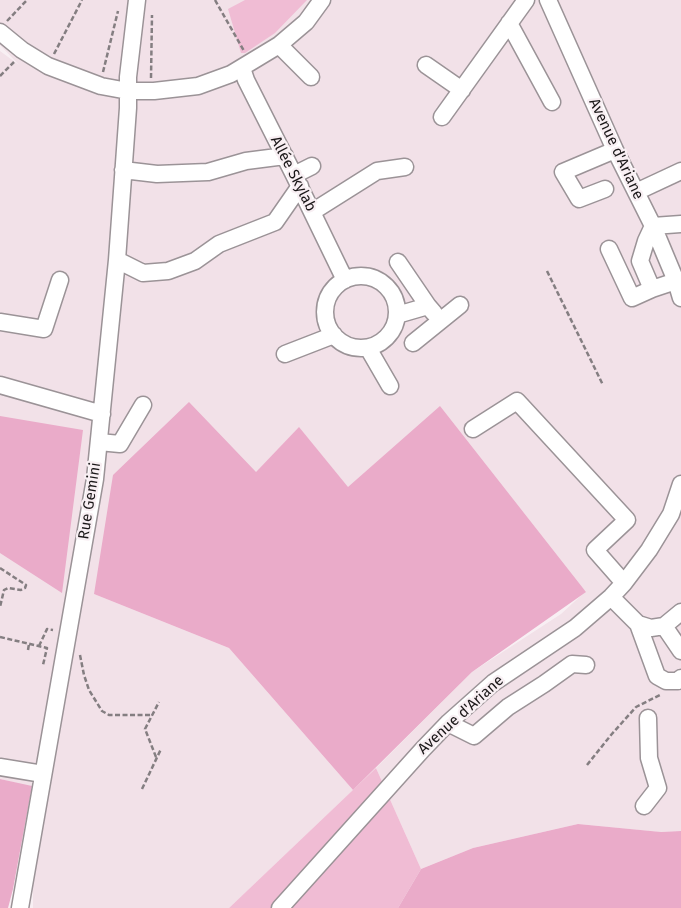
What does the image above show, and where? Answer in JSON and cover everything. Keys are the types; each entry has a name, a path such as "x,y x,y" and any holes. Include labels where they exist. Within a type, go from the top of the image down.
{"street":[{"name":"Rue Gemini","path":"20,908 94,489 116,260 128,77 137,0"},
{"path":"3,28 22,50 48,66 101,86 128,91 154,92 198,86 231,74 243,60 279,45 306,22 322,0"},
{"name":"Avenue d'Ariane","path":"548,0 615,150 653,226 676,281 681,298"},
{"path":"442,117 509,23 519,3"},
{"path":"509,23 552,102"},
{"path":"279,45 311,77"},
{"name":"Allée Skylab","path":"243,60 246,80 345,280"},
{"path":"426,65 462,90"},
{"path":"605,189 579,199 563,172 615,150"},
{"path":"123,170 157,174 208,172 246,161 284,156"},
{"path":"116,260 143,273 168,271 195,261 219,244 275,222 297,180 312,166"},
{"path":"312,212 377,171 405,167"},
{"path":"636,192 681,171"},
{"path":"652,289 640,261 646,241 653,226 681,224"},
{"path":"609,249 632,298 676,281"},
{"path":"398,262 428,306 440,320"},
{"path":"356,276 377,279 386,285 393,294 397,304 398,315 394,327 379,344 368,348 355,348 343,343 334,336 328,326 325,316 326,305 336,286 345,280 356,276"},
{"path":"0,322 44,329 60,280"},
{"path":"413,343 460,304"},
{"path":"398,315 428,306"},
{"path":"285,354 334,336"},
{"path":"368,348 390,386"},
{"path":"0,385 102,414"},
{"path":"473,429 517,401 627,520 595,550 624,583"},
{"path":"99,442 120,444 143,405"},
{"name":"Avenue d'Ariane","path":"280,908 423,748 448,723 493,683 574,628 611,597 649,550 671,514 681,484"},
{"path":"611,597 638,624 657,676 666,681 678,681 681,678"},
{"path":"638,624 651,628 664,626 681,612"},
{"path":"664,626 681,652"},
{"path":"448,723 474,736 508,707 572,664 586,665"},
{"path":"644,806 658,788 649,758 648,718"},
{"path":"0,767 43,774"}],"path":[{"path":"3,28 26,0"},
{"path":"48,66 82,0"},
{"path":"215,0 243,60"},
{"path":"102,74 118,11"},
{"path":"150,79 152,15"},
{"path":"0,76 14,62"},
{"path":"547,271 603,385"},
{"path":"0,568 26,585 21,590 8,588 4,590 0,607"},
{"path":"39,646 47,629 55,630"},
{"path":"0,637 46,648 43,665"},
{"path":"28,650 29,644"},
{"path":"80,655 89,690 102,711 109,714 152,715"},
{"path":"587,765 636,707 662,694"},
{"path":"156,757 144,729 159,702"},
{"path":"142,789 161,748"}],"shaded area":[{"path":"0,0 681,0 681,831 660,832 578,824 473,848 421,869 376,768 472,672 561,614 586,591 348,488 299,428 256,472 94,594 229,648 353,790 229,908 33,908 32,787 0,779 0,51 19,65 0,45"},
{"path":"245,0 307,0 275,33 245,53 241,53 228,9"},
{"path":"189,402 256,472 299,427 348,487 440,406 586,592 472,672 353,790 229,648 94,594 113,475"},
{"path":"0,416 83,430 62,593 0,553"},
{"path":"376,768 421,869 398,908 229,908"},
{"path":"0,779 32,786 8,908 0,908"},
{"path":"578,824 661,832 681,831 681,908 398,908 421,869 473,848"}]}
